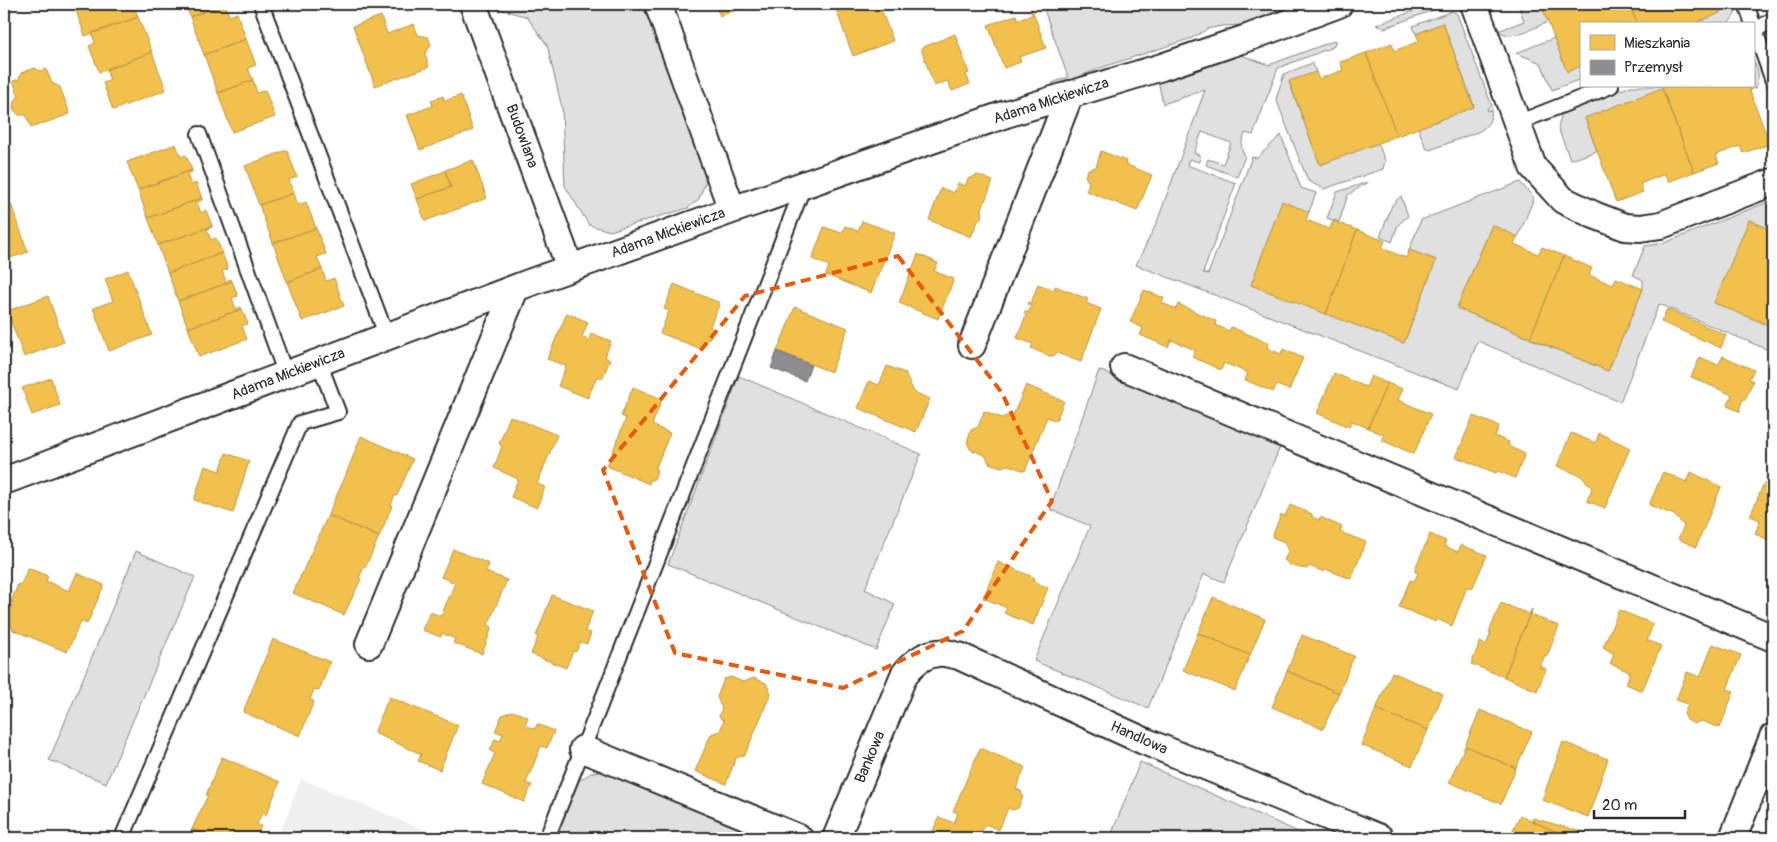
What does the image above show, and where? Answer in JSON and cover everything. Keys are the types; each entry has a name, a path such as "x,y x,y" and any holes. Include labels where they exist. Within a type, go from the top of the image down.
{"street":[{"name":"Budowlana","path":"474,4 570,268"},
{"path":"658,4 732,210"},
{"name":"Adama Mickiewicza","path":"4,481 570,268 732,210 1006,114 1162,67 1339,4"},
{"path":"1474,4 1533,167 1563,200 1625,227 1640,228 1661,225 1773,182"},
{"path":"972,345 1070,94"},
{"path":"369,644 514,289"},
{"path":"1124,367 1773,638"},
{"name":"Handlowa","path":"904,675 912,664 938,653 959,656 1144,741 1380,838"},
{"name":"Bankowa","path":"836,838 904,675"},
{"path":"1733,838 1773,737"},
{"path":"583,749 799,838"}],"lane":[{"path":"261,4 387,337"},
{"path":"1746,4 1752,22"},
{"path":"1773,20 1754,27 1773,81"},
{"path":"1517,123 1606,88"},
{"path":"199,134 286,374"},
{"path":"547,838 804,185"},
{"path":"122,838 300,423 338,412 319,362"}],"highlighted area":[{"path":"898,256 1002,393 1052,501 963,631 843,688 675,653 603,470 745,296"}],"shaded area":[{"path":"493,4 649,4 706,158 706,180 699,199 688,208 610,231 589,225 565,186 562,108 547,45 527,17 494,7"},
{"path":"1042,4 1297,4 1243,25 1207,29 1192,38 1100,68 1057,86 1052,83 1068,77"},
{"path":"1432,4 1449,4 1385,28 1376,25"},
{"path":"1518,4 1541,4 1548,22 1516,34 1504,34 1498,31 1524,21"},
{"path":"1717,4 1735,4 1735,14 1729,22 1698,22 1720,13"},
{"path":"1452,11 1457,14 1492,106 1487,108 1488,111 1492,109 1492,113 1486,127 1480,131 1430,150 1426,148 1418,128 1474,106 1443,23 1416,34 1413,26"},
{"path":"1554,38 1567,71 1580,66 1580,79 1552,90 1541,63 1516,53"},
{"path":"1336,40 1333,47 1278,68 1253,135 1245,133 1242,147 1245,156 1237,177 1206,165 1208,159 1223,164 1231,143 1202,132 1194,153 1201,156 1199,162 1189,159 1187,165 1236,183 1203,273 1208,274 1252,157 1257,158 1281,135 1301,188 1316,193 1309,212 1282,202 1251,285 1404,343 1436,260 1409,250 1421,220 1520,182 1534,198 1518,237 1492,225 1457,308 1608,371 1643,289 1643,280 1633,275 1645,246 1664,243 1773,200 1773,231 1749,220 1715,303 1773,327 1773,352 1659,304 1620,402 1478,341 1459,389 1136,265 1157,222 1205,90 1163,104 1158,80 1238,54 1269,65"},
{"path":"1754,62 1758,80 1755,88 1749,90 1748,88 1754,88"},
{"path":"1312,63 1316,72 1289,82 1320,165 1378,143 1385,161 1383,169 1324,189 1308,181 1276,99 1284,74"},
{"path":"1626,88 1663,88 1585,118 1597,151 1577,158 1570,159 1558,128 1562,112"},
{"path":"1368,182 1348,195 1339,222 1327,218 1337,192"},
{"path":"1401,196 1408,216 1398,225 1392,242 1380,237 1392,205"},
{"path":"1099,370 1280,447 1224,582 1204,574 1148,708 1034,661 1090,526 1050,509"},
{"path":"739,376 921,454 865,589 895,604 876,650 668,564"},
{"path":"136,551 195,577 106,783 49,760"},
{"path":"1140,762 1312,838 1110,838"},
{"path":"605,771 780,838 555,838 578,781 593,772"},
{"path":"301,779 433,834 431,838 278,838"}],"building: Mieszkania":[{"path":"81,4 133,4 138,17 85,36 75,8 81,6"},
{"path":"185,4 225,4 190,17"},
{"path":"225,4 229,16 237,13 246,39 204,55 190,17"},
{"path":"715,4 752,4 720,16"},
{"path":"834,4 879,4 893,41 853,56"},
{"path":"1541,4 1630,4 1636,22 1580,22 1580,66 1567,72"},
{"path":"1630,4 1717,4 1720,13 1698,22 1636,22"},
{"path":"1032,9 1046,48 1019,57 1021,62 1004,68 988,25 1016,15 1018,20 1032,15 1030,10"},
{"path":"381,16 387,34 414,24 418,35 428,37 431,45 425,54 429,67 375,86 353,26"},
{"path":"138,17 152,52 99,72 89,46 95,43 92,33"},
{"path":"1443,23 1474,107 1397,136 1366,53 1392,43 1394,51 1419,41 1416,34"},
{"path":"955,34 969,73 966,74 970,84 952,91 948,81 934,86 921,48"},
{"path":"246,39 256,65 248,68 253,80 218,93 204,55"},
{"path":"152,52 166,90 113,110 103,83 110,80 106,70"},
{"path":"1366,53 1397,136 1320,165 1289,81 1316,72 1319,79 1343,70 1340,62"},
{"path":"35,68 40,71 46,69 52,83 60,87 70,114 31,128 26,115 19,115 13,109 14,101 19,96 13,81 19,79 21,73"},
{"path":"253,80 257,93 265,90 275,117 232,132 218,93"},
{"path":"1662,88 1749,88 1770,144 1743,153 1740,146 1716,155 1719,163 1694,172"},
{"path":"1662,88 1694,172 1668,182 1665,174 1640,184 1643,192 1616,202 1585,118"},
{"path":"461,95 473,130 420,150 407,115 433,106 431,101 443,96 445,101"},
{"path":"176,144 181,157 186,155 192,170 138,190 127,162"},
{"path":"287,150 297,177 289,180 294,193 259,205 245,166"},
{"path":"1101,151 1126,161 1125,164 1152,175 1137,211 1086,191 1089,183 1085,176 1088,169 1096,167"},
{"path":"473,160 487,198 425,221 417,199 451,187 445,170"},
{"path":"192,170 192,172 187,174 191,185 196,183 202,198 148,218 138,190"},
{"path":"445,171 451,187 417,199 411,184"},
{"path":"978,175 993,181 982,209 983,216 979,219 971,237 929,220 941,188 954,193 958,183 965,186 968,179"},
{"path":"294,193 298,205 306,202 316,228 273,243 259,205"},
{"path":"202,198 202,200 197,202 201,213 206,210 212,226 158,245 148,218"},
{"path":"1282,201 1309,212 1306,220 1330,229 1333,221 1357,230 1326,314 1251,285"},
{"path":"11,204 28,252 4,260 4,207"},
{"path":"1749,220 1773,231 1773,327 1714,303"},
{"path":"862,221 895,233 871,293 826,275 829,266 812,259 824,227 842,233 845,226 858,231"},
{"path":"1492,225 1518,237 1514,244 1538,254 1542,247 1564,256 1530,338 1457,308"},
{"path":"212,226 207,229 211,240 216,238 222,253 168,273 158,245"},
{"path":"316,228 326,254 317,257 322,269 287,282 273,243"},
{"path":"1357,230 1385,241 1382,248 1406,258 1409,250 1436,260 1404,343 1326,314"},
{"path":"222,253 228,269 222,271 226,281 231,279 232,281 178,301 168,273"},
{"path":"918,254 938,263 934,271 954,279 938,319 899,303"},
{"path":"1564,256 1592,268 1589,275 1613,285 1616,278 1643,289 1608,371 1530,338"},
{"path":"322,269 326,281 334,278 344,306 302,321 287,282"},
{"path":"128,270 152,335 109,351 93,308 113,301 105,279"},
{"path":"232,281 238,296 232,298 236,309 241,307 242,309 188,328 178,301"},
{"path":"674,284 720,303 710,326 713,331 701,349 660,333 669,311 664,309"},
{"path":"1038,284 1054,290 1055,286 1088,299 1086,303 1101,309 1081,362 1057,353 1053,356 1048,356 1031,348 1033,344 1017,338 1026,315 1024,313 1025,311 1028,313 1031,306 1027,304 1028,302 1031,303"},
{"path":"1144,290 1164,298 1162,303 1176,309 1178,304 1216,321 1215,325 1229,331 1231,327 1269,343 1267,348 1281,354 1283,349 1303,358 1289,390 1277,385 1273,392 1245,380 1248,373 1224,363 1221,370 1192,357 1195,350 1171,340 1168,347 1140,335 1143,328 1130,322"},
{"path":"48,296 64,342 24,357 7,311"},
{"path":"795,307 848,328 831,372 777,351"},
{"path":"242,309 248,324 242,326 247,339 199,357 188,328"},
{"path":"1667,309 1726,335 1721,348 1661,322"},
{"path":"567,313 588,322 582,337 589,340 591,333 611,341 605,357 610,360 602,379 597,376 588,398 558,386 566,366 547,359"},
{"path":"1723,356 1754,370 1749,379 1753,381 1739,410 1741,412 1727,406 1732,395 1691,377 1700,357 1718,365"},
{"path":"887,366 905,373 914,392 930,399 916,432 858,408 869,381 879,385"},
{"path":"1334,373 1366,387 1371,376 1387,383 1368,428 1352,421 1349,427 1317,413"},
{"path":"51,378 60,405 32,415 22,388"},
{"path":"1387,383 1403,389 1398,400 1431,414 1414,454 1381,440 1384,435 1368,428"},
{"path":"1026,385 1064,401 1056,421 1047,417 1025,471 1008,465 1001,467 989,463 986,456 970,449 967,442 971,430 978,427 984,411 1002,418 1014,413"},
{"path":"633,387 662,399 652,425 670,433 656,467 657,471 654,479 650,480 649,484 607,466 626,418 621,416"},
{"path":"1773,415 1773,433 1769,430 1770,427 1768,426"},
{"path":"510,416 557,435 537,484 545,487 537,508 511,497 518,479 494,468 502,446 499,444"},
{"path":"1473,416 1499,426 1495,436 1509,442 1508,446 1525,454 1515,478 1498,471 1496,473 1456,457"},
{"path":"1571,433 1596,442 1599,433 1630,448 1605,508 1587,501 1592,488 1581,476 1557,466"},
{"path":"361,436 413,459 397,496 395,495 379,537 328,515"},
{"path":"226,453 249,461 233,513 194,500 205,466 220,471"},
{"path":"1663,472 1687,482 1691,472 1721,487 1696,547 1678,539 1684,526 1674,515 1649,505"},
{"path":"1764,483 1773,487 1773,542 1755,534 1760,520 1750,516"},
{"path":"1290,505 1312,514 1312,517 1319,520 1320,517 1342,527 1340,532 1366,542 1351,579 1325,569 1324,572 1309,566 1307,569 1300,568 1290,565 1284,560 1288,552 1284,542 1272,537 1281,514 1285,516"},
{"path":"328,515 379,537 344,615 293,593"},
{"path":"1430,534 1446,541 1444,546 1458,552 1461,545 1487,555 1472,589 1467,587 1452,626 1437,619 1436,622 1399,607 1410,580 1414,581 1418,573 1414,571"},
{"path":"453,549 489,564 486,572 507,580 488,625 492,627 482,654 453,643 455,639 442,633 441,637 422,630 430,612 441,616 455,583 441,577"},
{"path":"998,562 1035,578 1033,581 1048,588 1033,625 1004,613 1007,608 983,598"},
{"path":"28,568 48,576 46,581 69,591 77,573 104,585 87,624 81,621 67,652 13,630 8,616 13,603 11,602 18,584 21,585"},
{"path":"552,595 593,611 585,631 591,633 587,644 580,642 576,652 573,651 566,668 531,654"},
{"path":"1213,597 1265,619 1250,655 1198,633"},
{"path":"1501,603 1529,614 1532,609 1504,677 1471,664 1480,642 1486,645 1491,633 1489,632"},
{"path":"1532,609 1531,615 1559,626 1547,656 1545,655 1540,667 1546,669 1537,691 1504,677"},
{"path":"1619,610 1653,624 1647,640 1661,646 1642,691 1626,684 1630,672 1610,664 1614,654 1603,647"},
{"path":"1198,633 1250,655 1235,691 1183,670"},
{"path":"1302,635 1354,656 1339,693 1287,671"},
{"path":"273,639 330,662 319,691 314,689 310,700 314,701 300,736 243,712"},
{"path":"1713,644 1741,655 1727,689 1734,691 1720,728 1701,721 1694,724 1687,720 1684,714 1688,704 1676,700 1687,672 1700,677"},
{"path":"1287,671 1339,693 1323,729 1272,707"},
{"path":"1392,672 1443,694 1428,730 1376,709"},
{"path":"731,677 743,682 754,678 766,683 771,693 745,755 736,758 726,784 695,771 711,734 720,731 724,720 719,715 722,709 717,697 724,679"},
{"path":"389,697 458,725 440,770 418,761 421,754 374,733"},
{"path":"1376,709 1428,730 1412,766 1361,745"},
{"path":"1480,710 1532,732 1516,768 1465,746"},
{"path":"513,711 528,717 525,725 535,729 537,724 554,731 547,748 541,746 526,783 532,785 524,802 482,784 495,753 490,751 495,739 500,741 503,734 495,731 502,715"},
{"path":"1563,742 1608,759 1588,817 1542,800"},
{"path":"1465,746 1516,768 1501,804 1449,782"},
{"path":"980,748 1025,767 1016,789 1021,791 1023,797 1018,808 1013,810 1008,808 999,830 985,824 980,834 984,836 983,838 930,838 939,817 954,823 958,813 953,811"},
{"path":"222,757 280,782 266,815 262,813 257,824 261,826 256,838 213,838 192,829 208,795 206,795"},
{"path":"1520,815 1570,838 1520,838 1511,834"},
{"path":"1533,818 1586,833 1585,838 1570,838 1532,821"},
{"path":"192,829 213,838 188,838"}],"building: Przemysł":[{"path":"777,351 811,365 805,381 771,368"}]}
